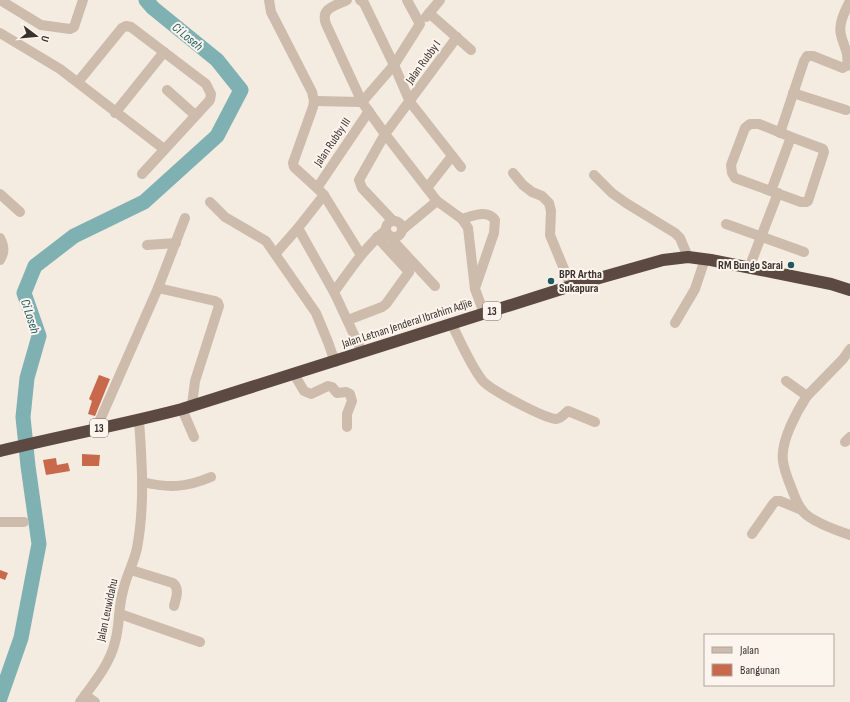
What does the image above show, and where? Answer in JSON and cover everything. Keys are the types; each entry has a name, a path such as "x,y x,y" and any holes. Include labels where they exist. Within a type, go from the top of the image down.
{"highway":[{"name":"Jalan Letnan Jenderal Ibrahim Adjie","path":"139,420 335,362 451,323 571,286 663,260 688,257 704,259 831,284 850,290"},
{"name":"13","path":"0,451 59,436 139,420"}],"street":[{"path":"0,0 41,25 70,29 74,27 83,0"},
{"path":"269,0 271,12 312,92 314,101 293,163 294,167 321,192 361,255"},
{"path":"347,0 327,10 324,13 324,16 362,102 437,201 462,218 468,228 475,289 484,313"},
{"path":"360,0 364,3 410,102 462,167"},
{"path":"407,0 420,24"},
{"path":"362,102 394,65 420,24 440,0"},
{"path":"780,133 807,56 813,56 845,67 848,54 840,31 844,14 850,1"},
{"path":"429,13 471,50"},
{"path":"78,82 122,28 126,26 131,27 206,84 209,89 210,100 142,174"},
{"path":"0,33 60,69 115,113 164,149"},
{"name":"Jalan Rubby I","path":"393,221 362,188 359,180 385,134 457,37"},
{"path":"115,113 164,52"},
{"path":"167,90 195,115"},
{"path":"793,93 846,110"},
{"path":"314,101 362,102"},
{"name":"Jalan Rubby III","path":"276,253 298,228 369,111"},
{"path":"759,124 791,137 821,148 824,152 807,202 801,202 735,178 732,173 731,165 747,125 759,124"},
{"path":"749,268 762,236 791,137"},
{"path":"427,188 452,156"},
{"path":"513,173 523,186 542,196 549,203 551,211 550,235 571,286"},
{"path":"594,175 612,193 675,233 680,238 688,257"},
{"path":"0,194 20,212"},
{"path":"334,292 361,255 377,237 388,233 398,236 402,230 437,201"},
{"path":"210,202 231,221 266,241 276,253 316,313 335,362"},
{"path":"462,218 487,214 496,220 494,233 475,289"},
{"path":"96,429 158,288 185,218"},
{"path":"402,230 399,222 393,221 388,224 388,233 412,268"},
{"path":"726,224 804,252"},
{"path":"298,228 334,292 362,352"},
{"path":"377,237 435,286"},
{"path":"0,238 4,246 3,254 0,260"},
{"path":"147,245 176,243"},
{"path":"675,323 695,289 704,259"},
{"path":"348,320 382,308 412,268"},
{"path":"158,288 215,301 219,306 187,407 194,437"},
{"path":"451,323 473,366 489,387 528,408 554,419 560,419 568,411 595,422"},
{"path":"850,349 843,359 807,396 797,410 784,445 782,455 794,495 807,516 850,535"},
{"path":"294,374 304,391 311,394 328,386 332,387 337,393 346,392 350,394 352,401 347,414 346,427"},
{"path":"786,381 807,396"},
{"name":"Jalan Leuwidahu","path":"82,699 111,654 115,643 122,591 137,545 142,482 139,420"},
{"path":"142,482 163,487 182,486 211,477"},
{"path":"752,534 776,501 780,501 802,510"},
{"path":"0,522 24,522"},
{"path":"130,570 173,583 178,592 174,606"},
{"path":"120,614 200,642"},
{"path":"82,699 95,702"}],"building":[{"path":"99,375 110,379 95,416 88,414 92,401 89,399"},
{"path":"82,454 100,455 99,466 82,466"},
{"path":"56,458 57,465 68,463 70,471 46,475 43,460"},
{"path":"0,570 8,573 5,580 0,578"}],"waterway":[{"name":"Ci Loseh","path":"0,698 21,638 39,544 23,417 27,378 39,336 24,293 35,266 74,236 144,202 217,136 241,90 217,60 153,8 146,0"}],"place":[{"name":"RM Bungo Sarai","path":"791,265"},
{"name":"BPR Artha Sukapura","path":"551,281"}]}
